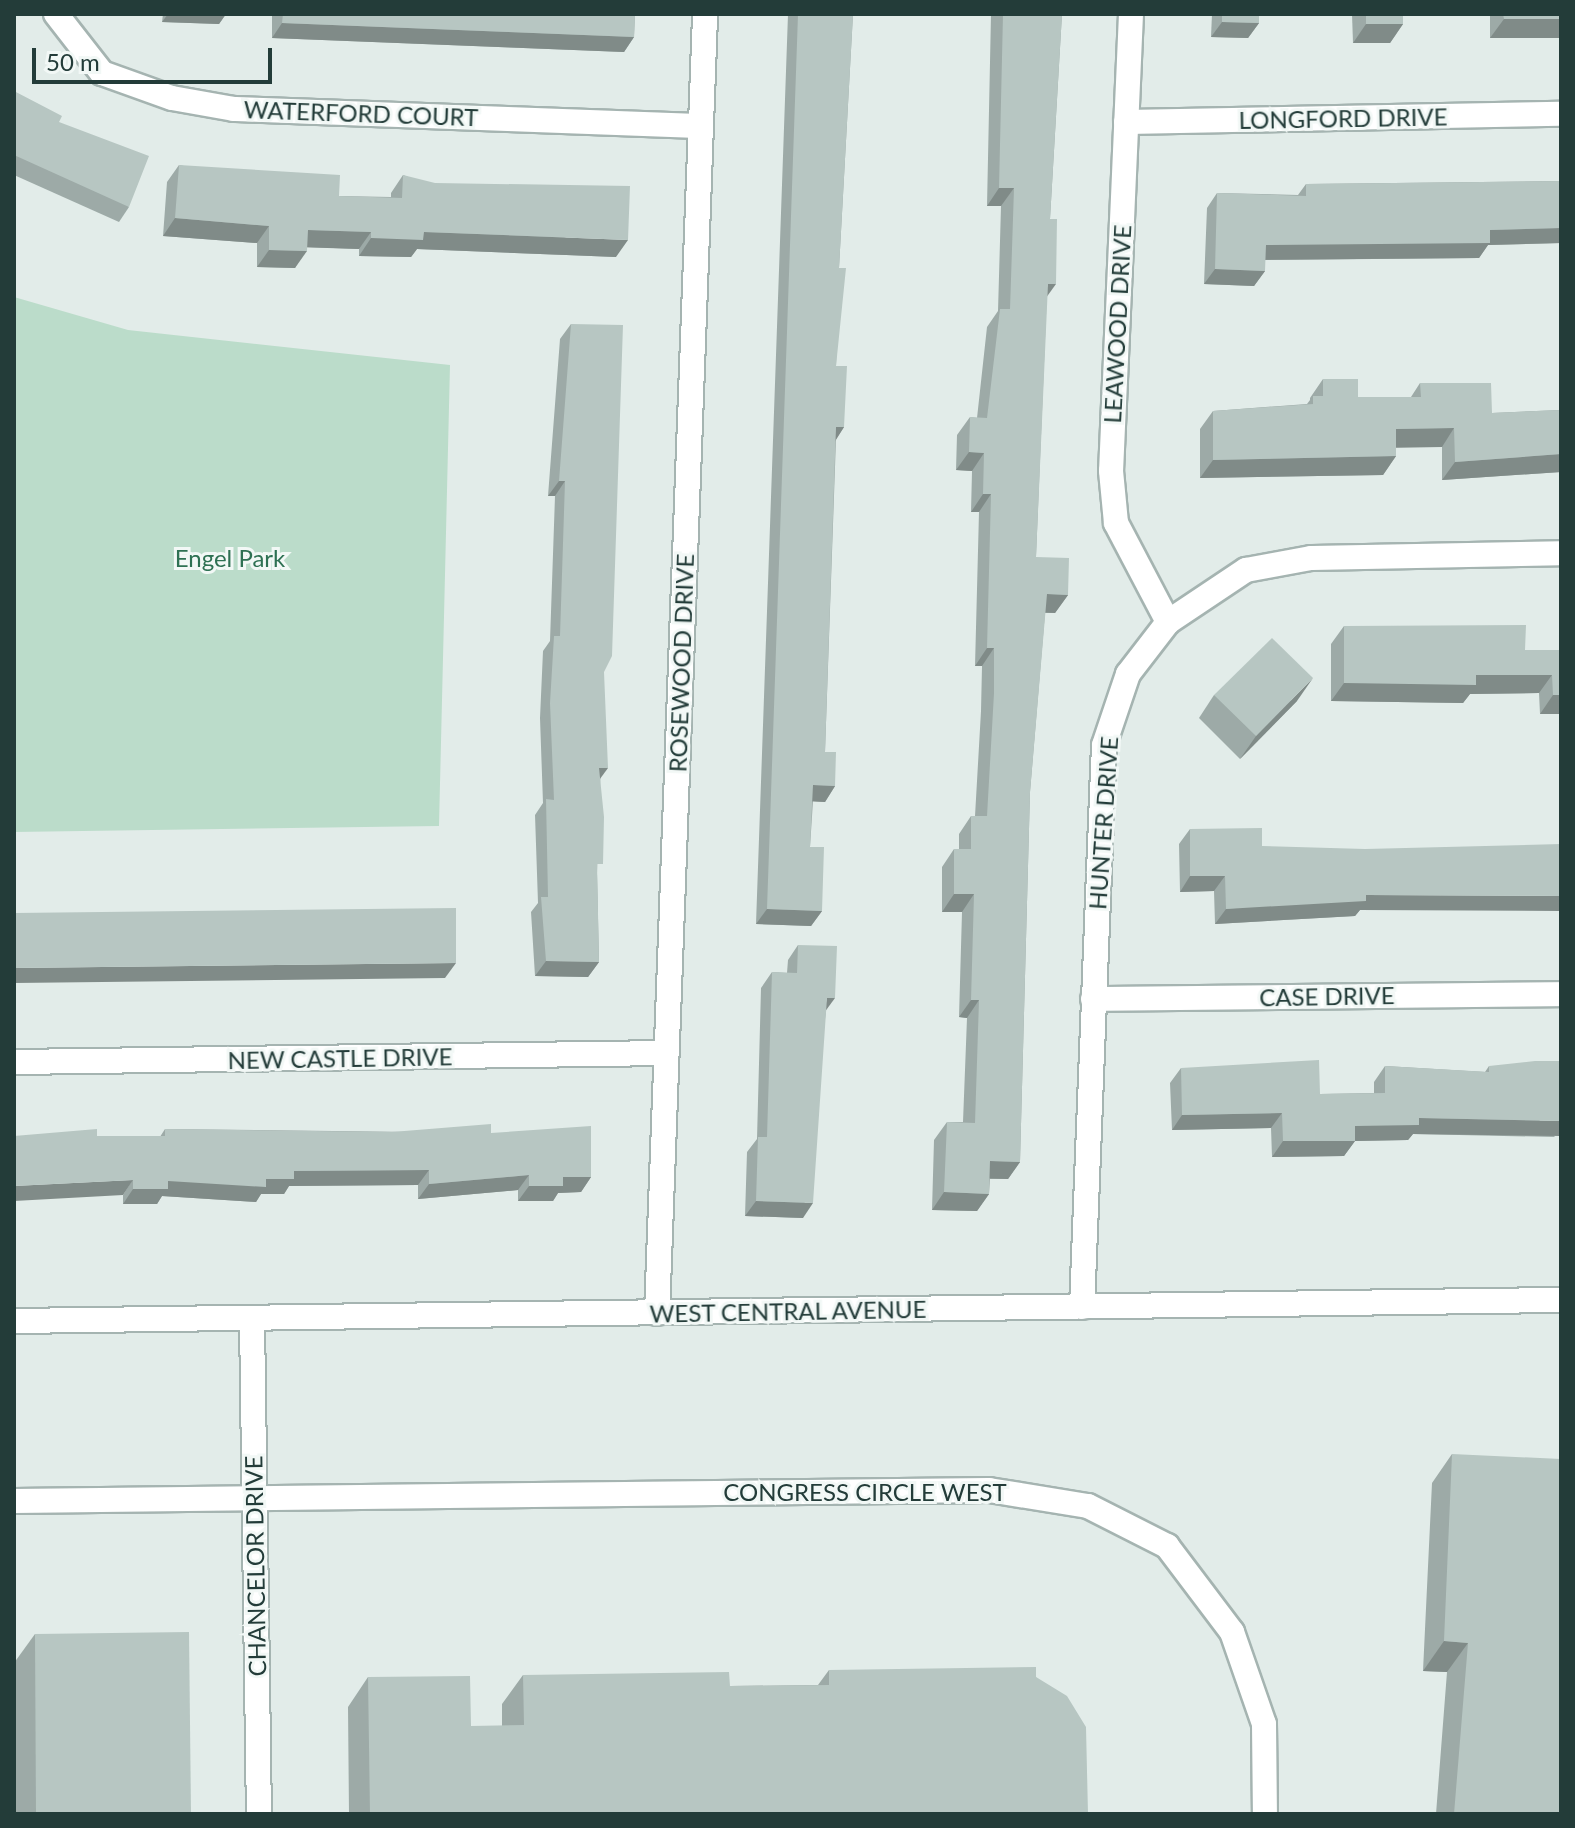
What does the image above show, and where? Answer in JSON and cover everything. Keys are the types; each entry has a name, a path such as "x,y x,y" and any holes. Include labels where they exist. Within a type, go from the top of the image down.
{"street":[{"name":"WATERFORD COURT","path":"56,14 102,73 203,103 700,126"},
{"name":"ROSEWOOD DRIVE","path":"657,1313 705,14"},
{"name":"LEAWOOD DRIVE","path":"1131,14 1111,471 1116,523 1168,622"},
{"name":"LONGFORD DRIVE","path":"1126,122 1561,114"},
{"name":"HUNTER DRIVE","path":"1082,1307 1104,745 1128,674 1168,622 1246,570 1277,562 1561,553"},
{"name":"CASE DRIVE","path":"1093,999 1561,994"},
{"name":"NEW CASTLE DRIVE","path":"14,1062 666,1053"},
{"name":"WEST CENTRAL AVENUE","path":"14,1321 1561,1300"},
{"name":"CHANCELOR DRIVE","path":"252,1318 259,1814"},
{"name":"CONGRESS CIRCLE WEST","path":"14,1501 989,1490 1088,1506 1167,1546 1232,1632 1264,1724 1265,1814"}],"green space":[{"name":"Engel Park","path":"14,297 128,330 450,365 439,826 14,832"}],"building":[{"path":"283,14 635,14 634,37 282,23"},
{"path":"798,14 853,14 839,268 846,268 836,366 847,366 844,427 836,427 825,752 836,752 835,786 813,785 810,847 824,847 822,911 767,909"},
{"path":"1003,14 1062,14 1050,219 1057,219 1056,284 1048,284 1036,557 1069,558 1068,595 1047,594 1030,792 1020,1162 990,1161 989,1194 944,1192 947,1122 975,1123 979,1000 971,1000 974,894 954,894 954,849 971,849 971,816 987,816 994,693 994,648 987,648 991,494 983,494 984,453 969,452 970,417 987,418 1000,309 1010,309 1014,188 999,188"},
{"path":"1222,14 1259,14 1259,23 1222,22"},
{"path":"1366,14 1403,14 1403,24 1366,24"},
{"path":"1503,14 1561,14 1561,19 1504,19"},
{"path":"14,91 62,116 59,122 149,156 129,207 14,155"},
{"path":"179,165 340,175 339,196 402,198 403,175 435,183 630,186 628,240 424,232 423,240 371,238 371,232 308,230 307,251 269,250 269,226 175,218"},
{"path":"1561,181 1561,228 1490,230 1490,243 1266,245 1265,271 1215,269 1217,193 1306,196 1306,184"},
{"path":"571,324 623,325 612,656 604,672 608,768 599,768 604,817 603,864 597,864 599,962 546,961 541,897 548,897 546,799 554,800 550,703 554,636 560,636 565,481 559,481"},
{"path":"1323,379 1358,379 1358,397 1421,397 1420,383 1491,383 1492,413 1561,410 1561,454 1455,462 1454,428 1396,429 1396,456 1213,460 1213,411 1313,404 1313,396 1323,396"},
{"path":"1526,625 1525,650 1561,650 1561,695 1553,695 1552,675 1476,675 1476,685 1344,683 1344,626"},
{"path":"1272,638 1313,678 1256,736 1214,695"},
{"path":"1262,828 1262,846 1365,849 1561,844 1561,896 1366,895 1366,901 1226,909 1225,876 1190,876 1190,829"},
{"path":"456,908 456,963 14,968 14,913"},
{"path":"798,945 837,946 835,998 827,998 813,1203 756,1201 758,1137 767,1137 772,972 797,973"},
{"path":"1319,1060 1320,1094 1385,1093 1385,1066 1489,1072 1489,1066 1561,1061 1561,1121 1419,1118 1419,1125 1355,1126 1355,1141 1283,1141 1282,1113 1182,1115 1181,1068"},
{"path":"491,1124 491,1133 591,1126 591,1177 563,1177 563,1186 529,1186 529,1175 429,1184 429,1170 294,1171 294,1179 266,1179 266,1187 168,1181 168,1189 133,1189 133,1180 14,1186 14,1136 97,1129 97,1136 165,1136 165,1129 392,1132"},
{"path":"1452,1454 1561,1459 1561,1814 1454,1814 1468,1643 1444,1641"},
{"path":"189,1632 191,1814 36,1814 35,1634"},
{"path":"1036,1667 1036,1677 1067,1696 1086,1727 1088,1814 370,1814 368,1677 470,1676 471,1726 524,1725 523,1675 729,1672 730,1686 829,1685 829,1670"}]}
